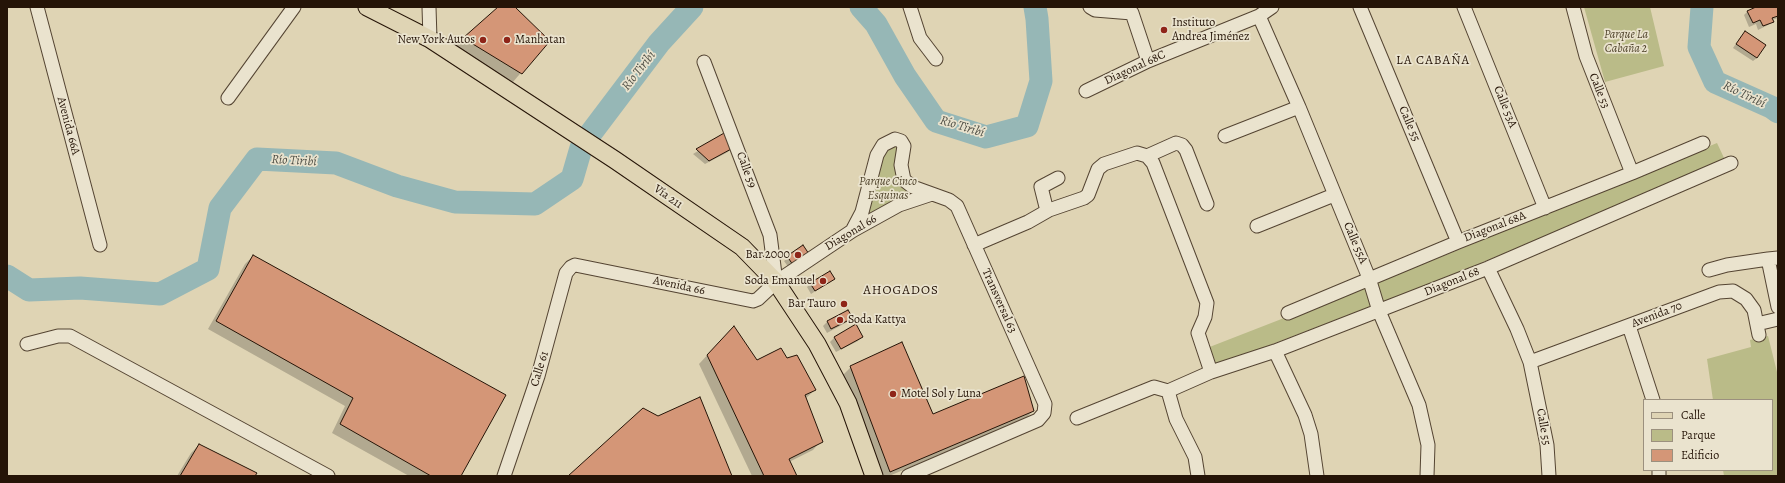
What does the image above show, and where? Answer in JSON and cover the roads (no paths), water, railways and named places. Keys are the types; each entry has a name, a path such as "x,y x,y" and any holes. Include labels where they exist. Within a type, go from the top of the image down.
{"main road":[{"name":"Vía 211","path":"372,8 430,39 615,160 742,247 776,282 817,344 848,403 874,476"}],"street":[{"name":"Avenida 66A","path":"37,7 100,245"},
{"path":"228,98 294,7"},
{"path":"430,7 430,39"},
{"path":"910,7 920,38 936,59"},
{"path":"1090,7 1095,10 1132,13 1148,61"},
{"name":"Diagonal 68C","path":"1086,91 1148,61 1259,16 1272,7"},
{"name":"Calle 55","path":"1360,7 1458,242"},
{"name":"Calle 53A","path":"1464,7 1545,208"},
{"name":"Calle 53","path":"1573,7 1586,56 1632,173"},
{"name":"Calle 55A","path":"1259,16 1299,107 1334,195 1370,278 1379,311 1419,405 1428,445 1428,476"},
{"name":"Calle 59","path":"704,62 770,235 776,282"},
{"path":"1225,136 1299,107"},
{"name":"Transversal 63","path":"852,231 862,212 877,155 883,145 894,138 901,141 904,146 901,165 904,180 913,187 949,200 957,206 1045,404 1044,413 1038,420 908,476"},
{"path":"1147,156 1176,143 1182,145 1186,150 1207,204"},
{"name":"Diagonal 68A","path":"1288,313 1370,278 1703,143"},
{"path":"974,245 1028,222 1050,210 1088,195 1098,169 1104,164 1137,153 1147,156 1153,163 1158,173 1207,303 1205,317 1198,333 1211,372"},
{"name":"Diagonal 68","path":"1168,391 1211,372 1275,351 1488,268 1731,163"},
{"path":"1050,210 1046,207 1041,189 1042,185 1058,178"},
{"name":"Diagonal 66","path":"776,282 852,231 899,205 932,194"},
{"path":"1257,226 1334,195"},
{"path":"1709,270 1727,265 1773,259 1778,307"},
{"name":"Avenida 66","path":"575,265 751,300 758,299 776,282"},
{"name":"Calle 61","path":"504,476 538,376 566,273 575,265"},
{"name":"Calle 55","path":"1488,268 1517,329 1530,362 1547,445 1549,476"},
{"name":"Avenida 70","path":"1530,362 1719,292 1733,291 1746,299 1754,310 1758,329 1778,319"},
{"path":"1629,326 1653,399"},
{"path":"27,344 58,336 70,336 328,476"},
{"path":"1275,351 1305,415 1311,434 1317,476"},
{"path":"1077,418 1154,387 1168,391 1176,419 1195,457 1198,476"}],"waterway":[{"name":"Río Tiribí","path":"588,137 659,43 692,7"},
{"name":"Río Tiribí","path":"861,7 876,24 905,76 936,121 986,137 1027,126 1041,81 1035,7"},
{"name":"Río Tiribí","path":"1702,7 1699,47 1715,82 1771,107 1778,112"},
{"name":"Río Tiribí","path":"7,276 29,290 80,288 160,294 208,269 220,208 257,159 336,163 397,186 455,202 535,204 572,179 581,148"}],"place":[{"name":"Instituto Andrea Jiménez","path":"1164,30"},
{"name":"New York Autos","path":"483,40"},
{"name":"Manhatan","path":"507,40"},
{"name":"Bar 2000","path":"798,255"},
{"name":"Soda Emanuel","path":"823,281"},
{"name":"Bar Tauro","path":"844,304"},
{"name":"Soda Kattya","path":"840,320"},
{"name":"Motel Sol y Luna","path":"893,394"}],"district":[{"name":"LA CABAÑA","path":"1433,61"},
{"name":"AHOGADOS","path":"901,291"}],"park label":[{"name":"Parque La Cabaña 2","path":"1626,42"},
{"name":"Parque Cinco Esquinas","path":"888,189"}]}
